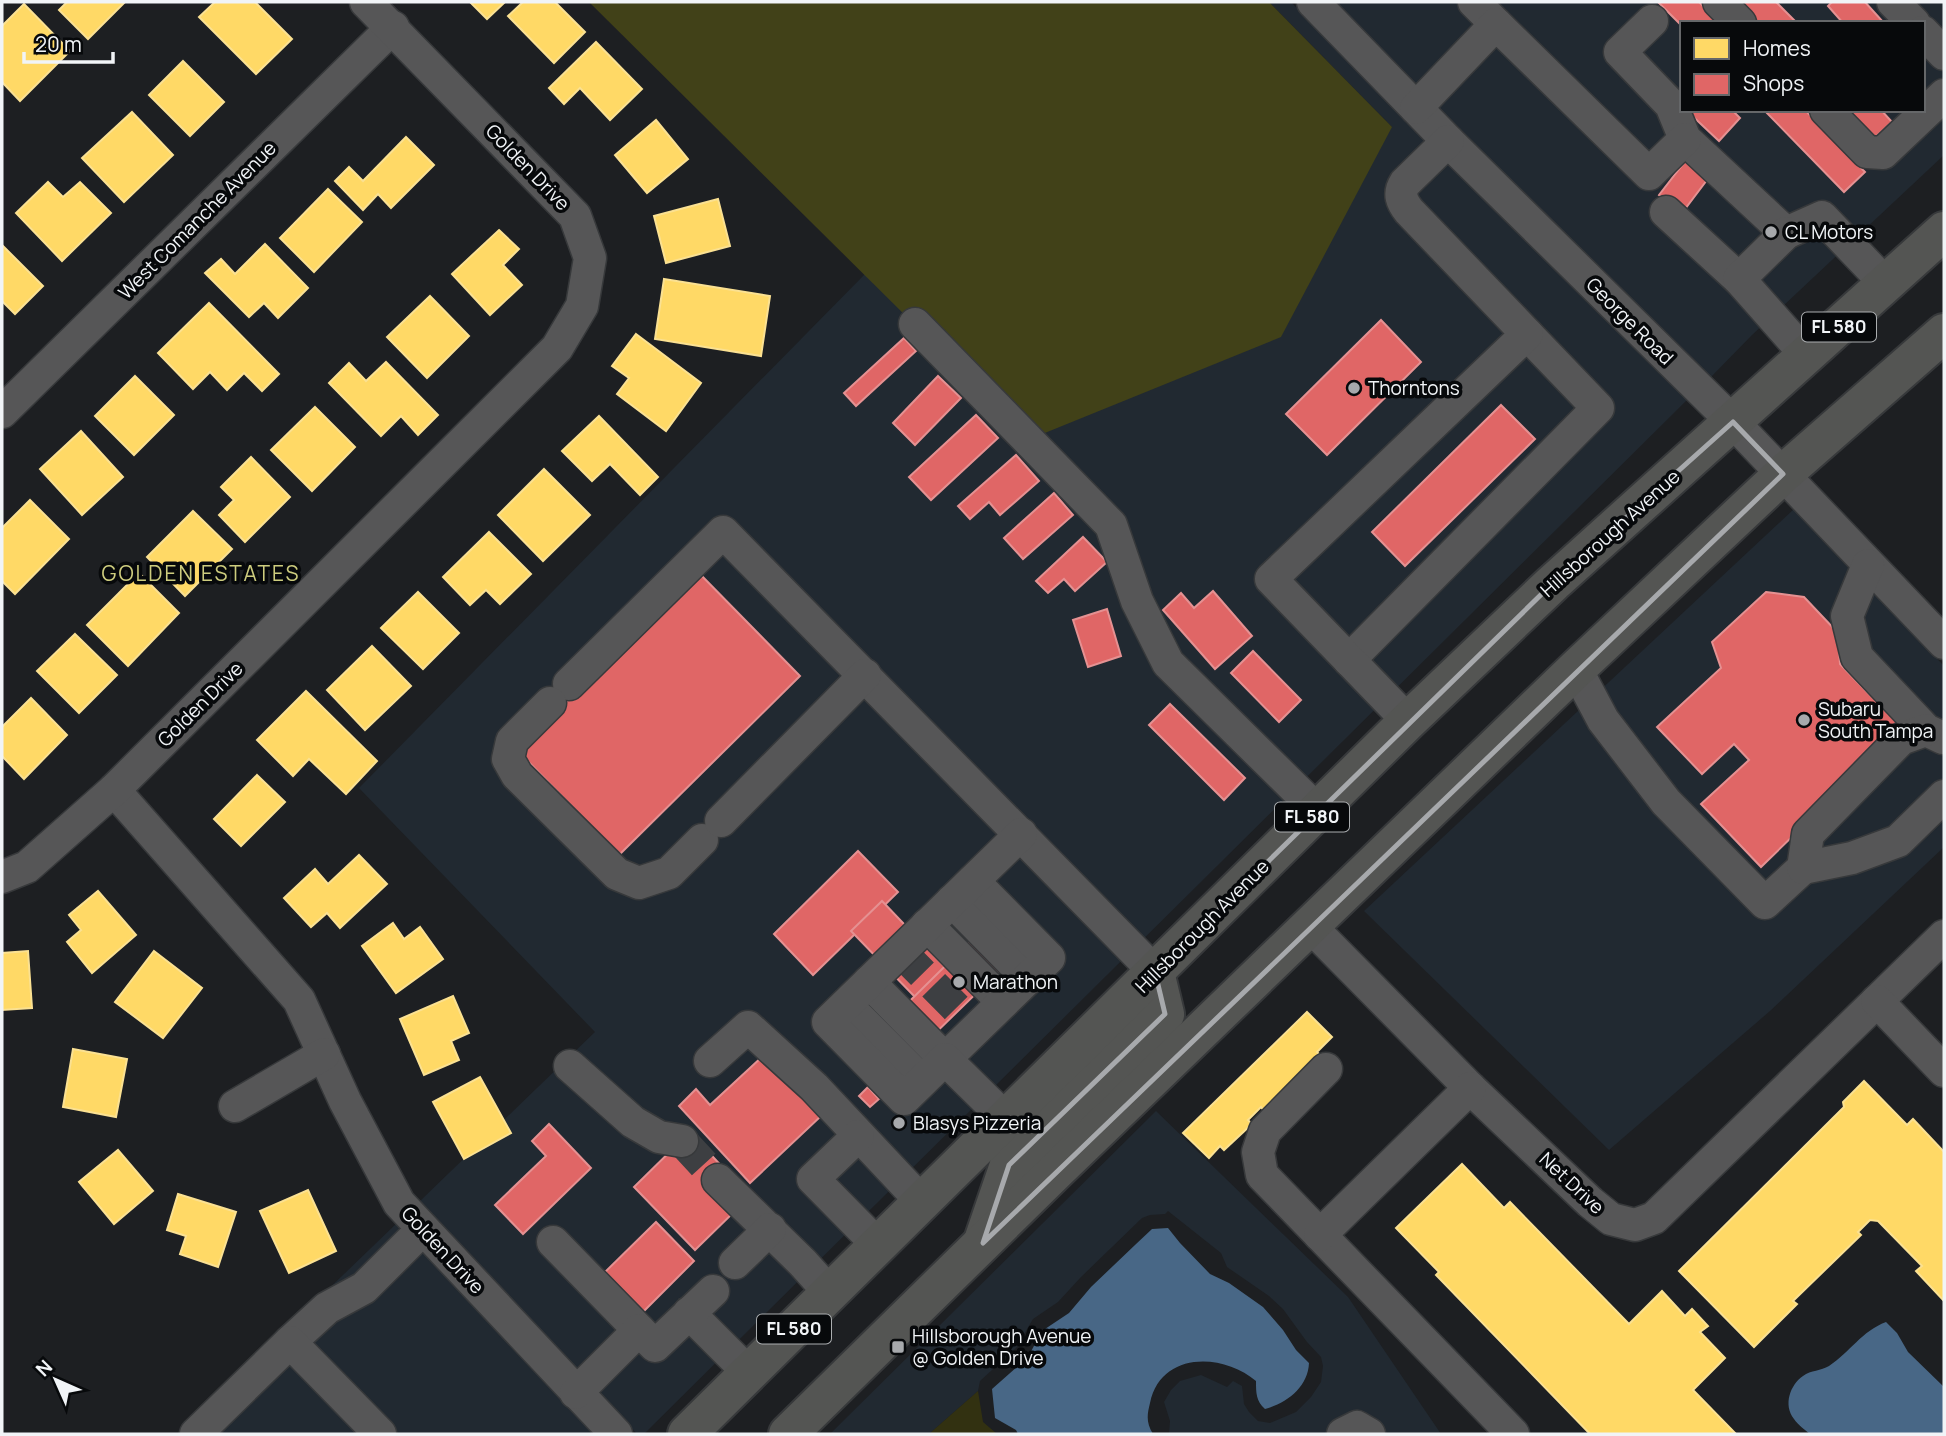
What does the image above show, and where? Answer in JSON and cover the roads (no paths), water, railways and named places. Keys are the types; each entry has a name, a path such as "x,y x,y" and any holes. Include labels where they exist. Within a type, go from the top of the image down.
{"main road":[{"name":"Hillsborough Avenue","path":"687,1434 1408,721 1553,583 1944,231"},
{"path":"788,1434 1576,669 1783,474 1944,332"},
{"path":"983,1243 1009,1165 1165,1014 1155,972"}],"street":[{"name":"Golden Drive","path":"366,2 575,216 590,258 582,306 557,348 114,790 299,1000 345,1101 399,1203 616,1434"},
{"name":"George Road","path":"1313,2 1448,141 1734,422 1868,565 1942,639"},
{"path":"1474,2 1650,174 1685,139"},
{"path":"1719,2 1738,21"},
{"path":"1893,2 1912,21"},
{"path":"1652,21 1620,52 1671,106 1685,139 1786,233"},
{"path":"1416,108 1496,24"},
{"name":"West Comanche Avenue","path":"2,412 393,27"},
{"path":"1925,34 1944,54"},
{"path":"1828,112 1867,152 1883,153 1944,94"},
{"path":"1349,660 1598,408 1409,211 1401,197 1405,183 1448,141"},
{"path":"1666,212 1739,279 1807,356"},
{"path":"1739,279 1786,233 1822,217 1886,284"},
{"path":"915,324 1111,525 1137,601 1168,663 1318,811"},
{"path":"1408,721 1271,579 1527,334"},
{"path":"865,675 669,873 639,883 618,874 517,775 508,759 512,741 723,532 865,675 1155,972"},
{"path":"1868,565 1847,616 1857,657 1935,735"},
{"path":"1576,669 1603,720 1666,802 1765,903 1803,868 1852,858 1898,841 1944,796"},
{"path":"1803,868 1808,834 1901,739 1935,735"},
{"path":"2,877 27,867 114,790"},
{"path":"962,891 1028,978 904,1099 828,1022 927,925 962,891 1021,834"},
{"path":"927,925 1003,1002"},
{"name":"Net Drive","path":"1310,926 1470,1088 1590,1202 1611,1219 1635,1225 1654,1218 1944,936"},
{"path":"869,982 1006,1119"},
{"path":"1877,1001 1944,1071"},
{"path":"710,1061 748,1027 814,1087 922,1202"},
{"path":"235,1107 324,1054"},
{"path":"570,1066 633,1122 659,1137 682,1141"},
{"path":"1326,1069 1265,1131 1258,1152 1262,1175 1513,1434"},
{"path":"1320,1235 1470,1088"},
{"path":"858,1136 813,1179 878,1245"},
{"path":"718,1180 830,1293"},
{"path":"196,1434 327,1307 364,1288 423,1229"},
{"path":"735,1263 770,1230"},
{"path":"553,1242 655,1346 713,1291"},
{"path":"689,1313 749,1373"},
{"path":"576,1393 639,1330"},
{"path":"290,1342 380,1434"},
{"path":"1343,1434 1357,1427 1369,1434"}],"water":[{"path":"1168,1228 1210,1274 1229,1283 1263,1307 1309,1363 1305,1379 1295,1393 1281,1403 1265,1409 1257,1396 1256,1381 1227,1365 1195,1362 1180,1366 1167,1374 1156,1386 1148,1415 1153,1434 1018,1434 1016,1430 995,1418 992,1389 1028,1357 1042,1331 1069,1313 1091,1287 1152,1229"},
{"path":"1886,1322 1897,1333 1908,1352 1944,1387 1944,1434 1810,1434 1797,1423 1789,1408 1789,1396 1798,1380 1806,1374 1829,1366 1863,1336"}],"tunnel":[{"path":"900,951 976,1028"},
{"path":"682,1141 718,1180"}],"place":[{"name":"CL Motors","path":"1771,232"},
{"name":"Thorntons","path":"1354,388"},
{"name":"Subaru South Tampa","path":"1804,720"},
{"name":"Marathon","path":"959,982"},
{"name":"Blasys Pizzeria","path":"899,1123"},
{"name":"Hillsborough Avenue @ Golden Drive","path":"898,1347"}],"district":[{"name":"GOLDEN ESTATES","path":"201,574"}]}
